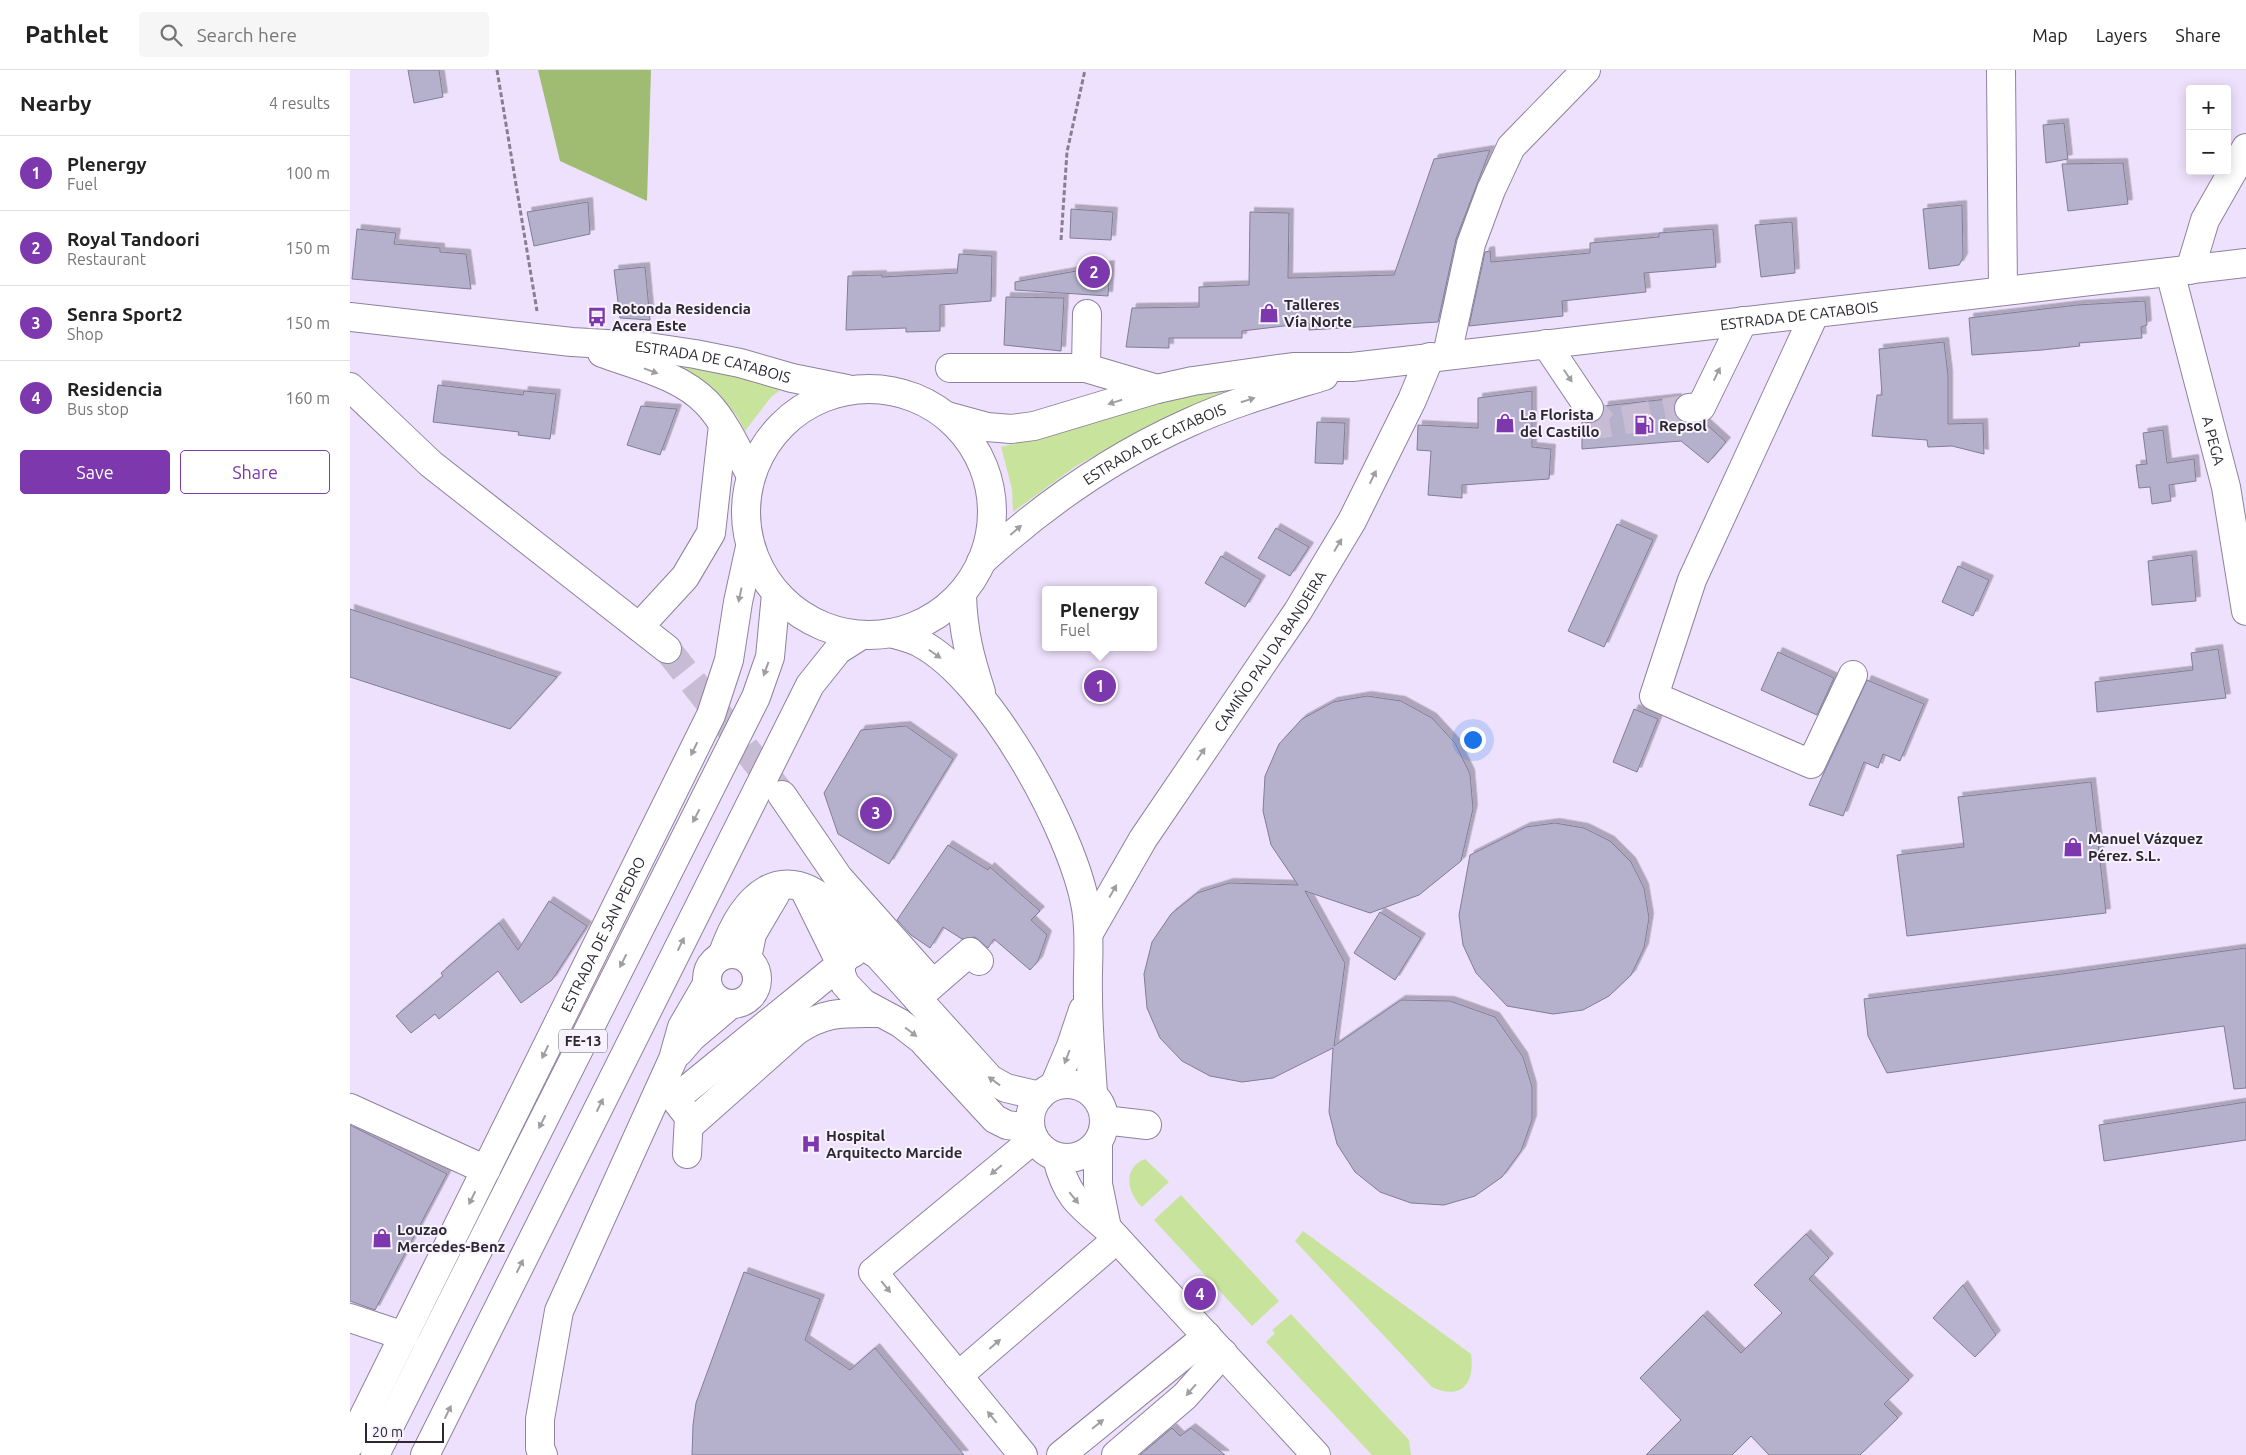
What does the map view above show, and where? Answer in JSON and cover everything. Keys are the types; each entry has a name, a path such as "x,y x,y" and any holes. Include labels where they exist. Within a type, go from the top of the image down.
{"main road":[{"name":"CAMIÑO PAU DA BANDEIRA","path":"1089,933 1143,838 1303,603 1352,521 1412,400 1439,356 1471,244 1491,190 1511,147 1586,70"},
{"path":"2001,70 2004,291"},
{"path":"2180,271 2205,220 2246,148"},
{"name":"ESTRADA DE CATABOIS","path":"350,317 572,342 642,346 695,354 740,363 792,378 851,389 885,389 918,398 947,416 987,427 1011,429 1034,426 1156,389 1193,381 1293,367 1352,367 2246,263"},
{"name":"A PEGA","path":"2180,271 2226,487 2246,610"},
{"path":"1815,313 1692,580 1654,696 1811,764 1853,676"},
{"path":"1086,368 1087,314"},
{"path":"1689,408 1701,407 1743,321"},
{"name":"ESTRADA DE CATABOIS","path":"572,342 668,377 688,388 707,402 724,425 749,472"},
{"path":"1546,344 1589,408"},
{"name":"ESTRADA DE CATABOIS","path":"980,563 1026,522 1080,484 1135,449 1188,422 1233,405 1352,367"},
{"path":"950,368 1086,368 1156,389"},
{"path":"350,387 431,464 667,649"},
{"name":"ESTRADA DE CATABOIS","path":"851,389 820,398 792,415 770,438 749,472 746,507 750,547 761,572 776,594 794,610 814,623 837,632 860,636"},
{"name":"ESTRADA DE CATABOIS","path":"891,633 929,620 962,595 980,563 988,543 992,508 986,474 970,442 947,416"},
{"path":"639,627 685,577 711,533 724,425"},
{"name":"ESTRADA DE SAN PEDRO","path":"350,1444 711,715 729,660 738,602 750,547"},
{"name":"FE-13","path":"376,1455 756,696 770,657 775,622 776,594"},
{"path":"962,595 962,625 967,649 986,705"},
{"path":"860,636 891,633 920,643 970,684 986,705 1039,787 1067,842 1086,906 1089,933 1088,994 1093,1094"},
{"name":"FE-13","path":"429,1450 810,684 838,650 860,636"},
{"path":"782,795 838,877 990,1079 1006,1088 1047,1091 1066,1084 1081,1087 1093,1094 1102,1108 1098,1184 1112,1234"},
{"path":"734,957 735,924 743,910 754,897 792,886 824,899 838,912 869,950 921,987"},
{"path":"792,886 841,964 846,984 855,995 878,1013 912,1031 995,1119 1032,1133"},
{"path":"682,1111 841,964 847,956 858,950 869,950"},
{"path":"921,987 970,952 979,961"},
{"path":"543,1455 540,1448 540,1419 559,1311 640,1139 673,1059 682,1027 708,984 710,967 734,957"},
{"path":"673,1059 692,1037 730,1005 746,1001 756,988 756,971 734,957"},
{"path":"708,984 715,998 730,1005"},
{"path":"1088,994 1071,1046 1047,1091 1030,1115 1032,1133 1043,1150 1058,1158 1074,1158 1086,1154 1101,1132 1147,1125"},
{"path":"682,1111 800,1013 817,1003 855,995"},
{"path":"682,1111 809,1022 825,1015 878,1013"},
{"path":"350,1108 486,1170"},
{"path":"682,1111 687,1154"},
{"path":"1023,1455 873,1272 1032,1133"},
{"path":"1058,1158 1062,1179 1071,1196 1112,1234 1215,1344 1310,1453"},
{"path":"958,1376 1112,1234"},
{"path":"350,1318 404,1336"},
{"path":"1061,1455 1215,1344"},
{"path":"1116,1455 1185,1396 1215,1344"}],"path":[{"path":"497,70 542,339"},
{"path":"1061,240 1067,152 1085,70"}],"green space":[{"path":"538,70 651,70 647,201 560,161"},
{"path":"645,358 787,385 771,397 745,431 737,416 717,394"},
{"path":"1277,376 1154,423 1076,466 1013,512 1012,489 1001,447 1037,438 1143,403"},
{"path":"1145,1159 1169,1182 1142,1207 1133,1195 1129,1181 1133,1168"},
{"path":"1181,1195 1279,1301 1252,1326 1154,1220"},
{"path":"1303,1231 1471,1354 1471,1373 1464,1387 1451,1392 1432,1387 1295,1241"},
{"path":"1291,1314 1409,1440 1411,1455 1372,1455 1266,1342 1275,1333 1272,1330"}],"building":[{"path":"408,70 439,70 443,97 414,103"},
{"path":"2064,123 2068,159 2046,163 2043,125"},
{"path":"1490,150 1456,239 1438,322 1309,330 1309,323 1242,331 1242,338 1169,338 1169,348 1126,347 1132,308 1199,307 1199,287 1249,285 1250,212 1289,213 1288,278 1394,275 1434,159"},
{"path":"2123,163 2128,204 2068,211 2062,164"},
{"path":"588,202 590,234 534,246 527,212"},
{"path":"1962,205 1963,258 1959,265 1929,269 1923,209"},
{"path":"1071,209 1113,212 1111,240 1070,238"},
{"path":"1792,222 1795,273 1761,277 1755,225"},
{"path":"357,229 396,233 394,244 440,248 440,252 466,254 471,289 352,279"},
{"path":"1713,229 1716,267 1644,273 1646,292 1562,301 1563,316 1469,326 1485,252 1490,251 1491,262 1590,253 1590,243 1659,237 1659,233"},
{"path":"959,254 992,256 991,301 940,305 940,331 906,332 906,328 846,330 848,276 882,275 882,277 957,273"},
{"path":"1110,265 1108,296 1015,290 1015,282"},
{"path":"645,267 650,320 620,318 614,270"},
{"path":"1006,297 1064,298 1061,351 1004,345"},
{"path":"2145,301 2147,325 2141,327 2142,338 2079,343 2080,346 2042,350 1972,355 1969,318 2077,305"},
{"path":"1944,342 1948,375 1948,424 1983,423 1984,454 1952,446 1928,447 1927,440 1872,436 1877,395 1882,395 1879,349"},
{"path":"438,385 523,395 524,391 556,394 550,439 518,435 519,432 433,422"},
{"path":"1532,391 1532,447 1551,449 1549,479 1462,485 1462,498 1428,495 1431,451 1417,450 1418,425 1478,428 1478,398"},
{"name":"Repsol","path":"1677,398 1673,409 1676,417 1690,424 1704,422 1726,442 1708,463 1681,441 1582,449 1582,422 1590,424 1598,421 1603,414 1604,406"},
{"path":"641,406 677,409 660,455 627,445"},
{"path":"1317,422 1345,423 1343,464 1315,463"},
{"path":"2163,430 2167,463 2194,459 2196,481 2169,485 2171,501 2152,504 2150,487 2139,488 2136,465 2147,464 2143,433"},
{"path":"1617,524 1653,540 1604,647 1568,631"},
{"path":"1276,528 1309,547 1290,576 1258,558"},
{"path":"2192,555 2196,601 2152,605 2148,561"},
{"path":"1221,556 1261,580 1245,607 1205,583"},
{"path":"1958,566 1989,580 1973,616 1942,602"},
{"path":"350,609 557,677 510,729 350,677"},
{"path":"2218,649 2226,698 2097,712 2095,682 2193,670 2191,653"},
{"path":"1778,652 1834,678 1817,715 1761,690"},
{"path":"1867,680 1924,704 1900,761 1883,754 1878,768 1864,762 1843,816 1809,805"},
{"path":"1367,696 1401,701 1432,718 1455,743 1470,774 1473,809 1461,861 1419,895 1370,913 1305,891 1345,963 1334,1046 1401,1000 1450,1001 1495,1017 1523,1057 1532,1087 1532,1120 1521,1151 1502,1177 1475,1196 1444,1205 1411,1203 1380,1192 1355,1172 1337,1144 1329,1112 1333,1048 1273,1078 1242,1082 1210,1076 1182,1061 1160,1038 1147,1008 1144,974 1152,942 1171,914 1197,893 1229,883 1298,885 1271,845 1263,811 1265,776 1279,744 1302,719 1333,702"},
{"path":"1634,709 1658,719 1637,772 1613,762"},
{"path":"906,726 953,759 889,864 838,834 824,793 861,730"},
{"path":"2091,782 2106,913 1907,936 1897,855 1964,847 1958,797"},
{"path":"1555,823 1584,828 1610,841 1631,862 1644,888 1649,918 1644,948 1631,975 1609,996 1583,1010 1553,1014 1507,1006 1476,973 1463,945 1459,915 1470,855 1526,827"},
{"path":"948,845 988,870 990,867 1040,911 1031,920 1047,935 1038,961 1030,970 994,939 988,948 975,937 962,939 943,927 930,948 911,935 897,920"},
{"path":"549,901 587,926 552,980 521,1003 498,971 439,1019 435,1014 411,1033 396,1016 443,976 441,973 499,923 518,950"},
{"path":"1380,912 1421,938 1395,980 1354,953"},
{"path":"2246,948 2246,1088 2234,1089 2224,1026 1887,1073 1868,1036 1864,999"},
{"path":"2246,1102 2246,1140 2104,1161 2099,1125"},
{"name":"Louzao Mercedes-Benz","path":"350,1125 447,1174 375,1310 350,1301"},
{"path":"1806,1234 1829,1258 1809,1279 1909,1380 1884,1404 1898,1418 1860,1455 1769,1455 1751,1436 1732,1455 1646,1455 1681,1420 1640,1378 1703,1315 1741,1353 1782,1313 1754,1285"},
{"path":"744,1272 820,1299 805,1340 850,1370 875,1348 964,1455 692,1455 696,1403"},
{"path":"1963,1285 1996,1335 1975,1357 1933,1318"},
{"path":"1172,1428 1180,1436 1191,1428 1225,1455 1140,1455"}],"tunnel":[{"path":"1589,408 1603,424 1689,408"},
{"path":"667,649 779,791"}],"place":[{"name":"Royal Tandoori","path":"1094,272"},
{"name":"Talleres Vía Norte","path":"1269,313"},
{"name":"Rotonda Residencia Acera Este","path":"597,317"},
{"name":"La Florista del Castillo","path":"1505,423"},
{"name":"Repsol","path":"1644,425"},
{"name":"Plenergy","path":"1100,686"},
{"name":"Senra Sport2","path":"876,813"},
{"name":"Manuel Vázquez Pérez. S.L.","path":"2073,847"},
{"name":"Hospital Arquitecto Marcide","path":"811,1144"},
{"name":"Louzao Mercedes-Benz","path":"382,1238"},
{"name":"Residencia","path":"1200,1294"}]}
